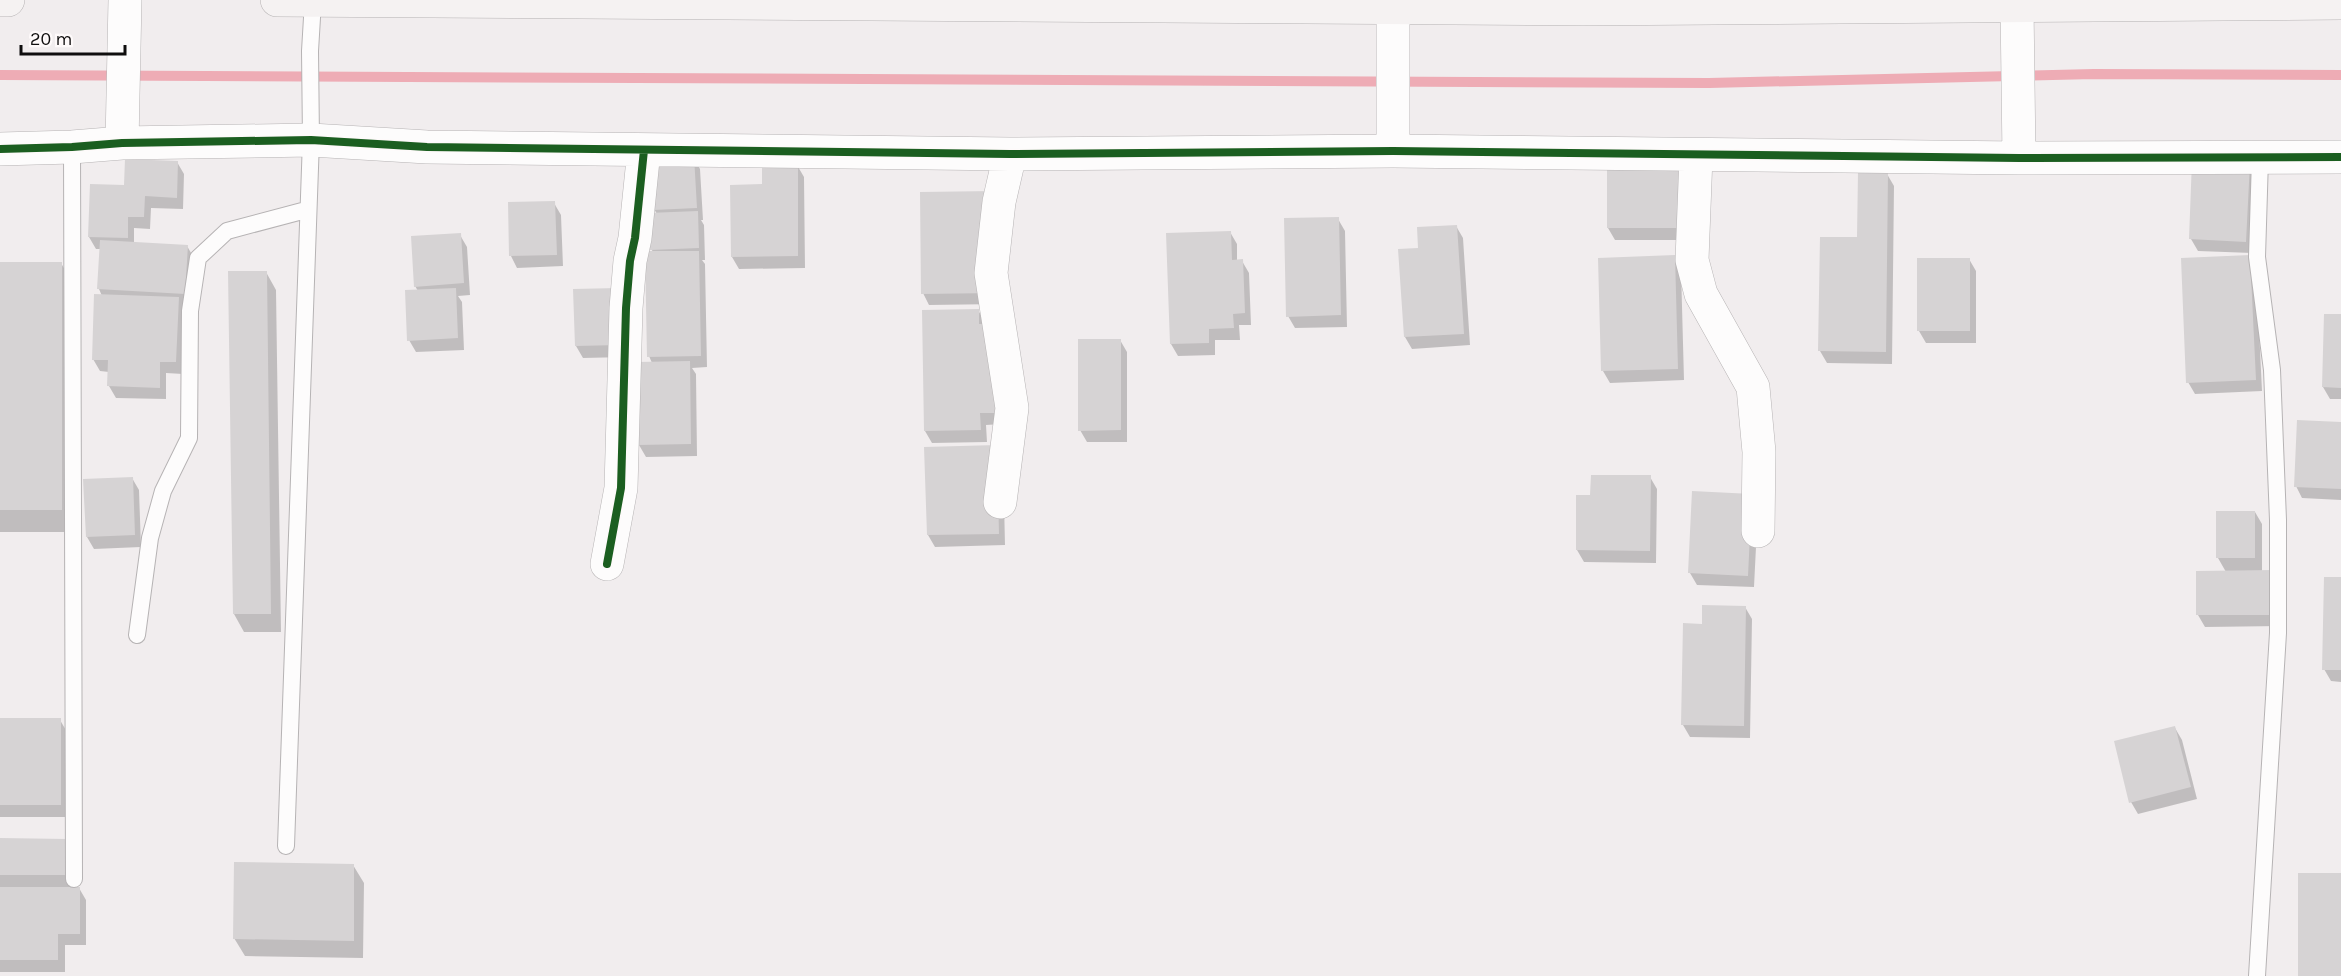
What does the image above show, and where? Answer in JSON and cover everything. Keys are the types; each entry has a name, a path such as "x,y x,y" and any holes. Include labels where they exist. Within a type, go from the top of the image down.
{"main road":[{"path":"0,0 8,0"},
{"path":"277,0 841,2 1394,8 1582,4 2341,3"}],"street":[{"path":"121,131 125,0"},
{"path":"2017,5 2018,150"},
{"path":"1393,143 1394,8"},
{"path":"0,149 72,147 121,131 427,147 644,150 1010,154 1393,143 1696,156 2018,150 2260,159 2341,158"},
{"path":"607,564 621,488 626,308 644,150"},
{"path":"1000,502 1012,408 991,273 999,202 1010,154"},
{"path":"1696,156 1692,260 1701,294 1753,387 1760,452 1758,531"}],"lane":[{"path":"286,846 313,1"},
{"path":"72,147 74,879"},
{"path":"2257,976 2278,633 2278,520 2272,370 2257,257 2260,159"},
{"path":"137,636 150,538 163,491 189,438 190,311 198,258 227,231 306,210"}],"building":[{"path":"694,156 697,208 653,210 651,158"},
{"path":"125,159 178,161 177,198 145,196 144,217 128,217 128,238 88,237 90,184 124,185"},
{"path":"1607,159 1683,159 1683,228 1607,228"},
{"path":"2192,160 2250,163 2246,242 2189,239"},
{"path":"762,163 798,163 798,256 731,257 730,185 762,184"},
{"path":"1858,172 1888,172 1886,352 1818,351 1820,237 1857,237"},
{"path":"994,191 995,293 921,294 920,192"},
{"path":"555,201 557,255 509,256 508,202"},
{"path":"698,211 699,248 650,250 648,213"},
{"path":"1339,217 1341,315 1286,317 1284,218"},
{"path":"1457,225 1464,334 1404,337 1398,249 1418,248 1417,227"},
{"path":"1231,231 1232,260 1243,259 1245,313 1233,314 1234,328 1209,329 1209,343 1170,344 1166,233"},
{"path":"461,233 464,283 414,287 411,236"},
{"path":"100,240 188,245 185,294 97,289"},
{"path":"645,251 699,251 701,356 647,357"},
{"path":"1675,255 1678,369 1601,371 1598,258"},
{"path":"2250,255 2256,380 2186,383 2181,258"},
{"path":"1917,258 1970,258 1970,331 1917,331"},
{"path":"0,262 62,262 62,510 0,510"},
{"path":"228,271 267,271 271,614 233,614"},
{"path":"456,288 458,338 407,341 405,290"},
{"path":"618,288 620,345 575,346 573,289"},
{"path":"94,294 179,297 176,362 160,362 160,388 107,386 108,360 92,360"},
{"path":"979,309 979,324 994,324 996,413 980,413 981,430 924,431 922,310"},
{"path":"2324,314 2341,314 2341,388 2322,387"},
{"path":"1078,339 1121,339 1121,430 1078,431"},
{"path":"690,361 691,444 638,445 637,362"},
{"path":"2297,420 2341,422 2341,489 2294,487"},
{"path":"997,445 999,534 927,535 924,447"},
{"path":"1591,475 1651,475 1650,551 1576,550 1576,495 1590,495"},
{"path":"133,477 135,535 86,537 83,479"},
{"path":"1692,491 1752,494 1748,576 1688,573"},
{"path":"2216,511 2255,511 2255,558 2216,558"},
{"path":"2274,570 2275,615 2196,615 2196,571"},
{"path":"2324,577 2341,577 2341,670 2322,670"},
{"path":"1702,605 1746,606 1744,726 1681,725 1683,623 1702,624"},
{"path":"0,718 61,718 61,805 0,805"},
{"path":"2175,726 2191,787 2129,803 2114,741"},
{"path":"0,838 67,839 67,875 0,875"},
{"path":"234,862 354,864 354,941 233,939"},
{"path":"2298,873 2341,873 2341,976 2298,976"},
{"path":"0,887 80,887 80,934 58,934 58,960 0,960"}],"waterway":[{"path":"0,75 1709,83 2094,74 2341,75"}],"cycle path":[{"path":"0,149 122,143 311,140 427,147 1010,154 1393,151 2019,158 2341,157"},
{"path":"607,564 621,488 626,308 644,150"}]}
